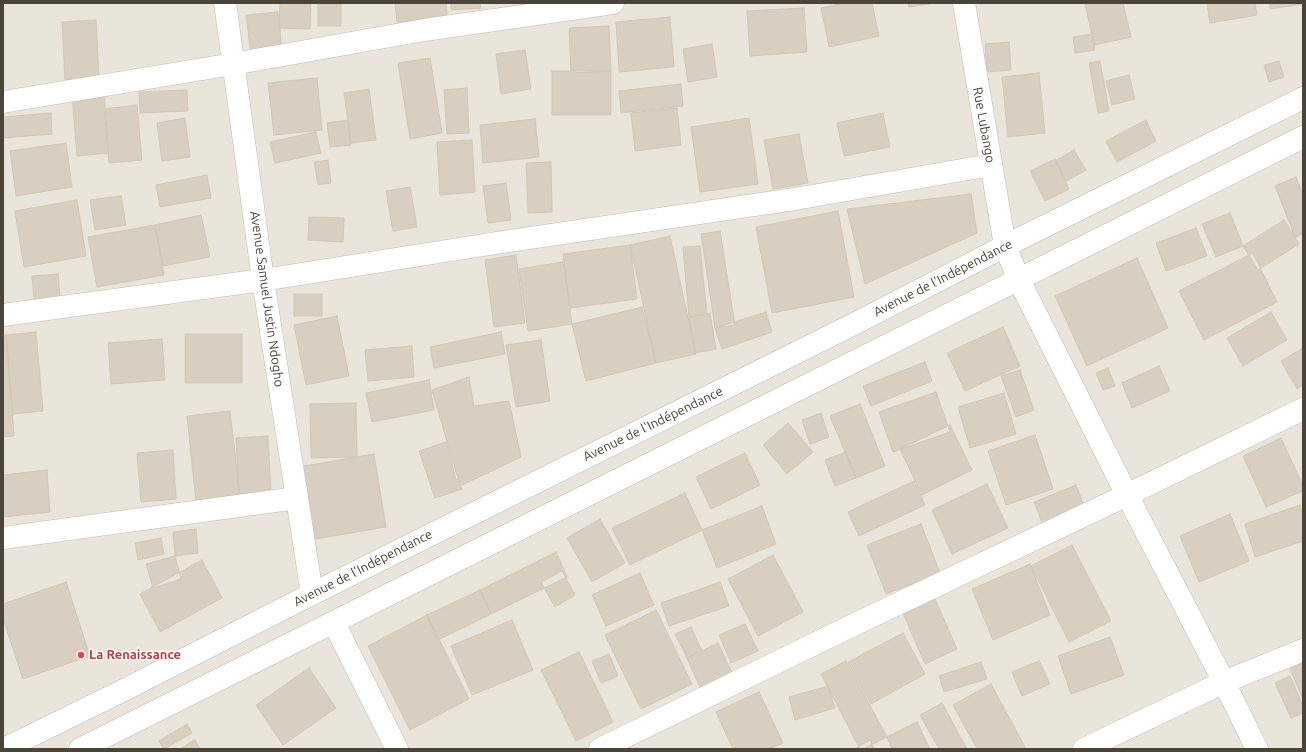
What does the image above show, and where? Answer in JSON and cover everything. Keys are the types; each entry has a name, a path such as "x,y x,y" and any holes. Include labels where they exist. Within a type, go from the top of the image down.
{"street":[{"name":"Avenue Samuel Justin Ndogho","path":"225,3 263,280 312,594"},
{"path":"3,102 233,64 424,30 613,3"},
{"name":"Rue Lubango","path":"964,3 1005,246 1018,280 1257,749"},
{"name":"Avenue de l'Indépendance","path":"4,749 1005,246 1303,98"},
{"path":"80,749 1303,138"},
{"path":"3,315 263,280 496,243 795,199 991,165"},
{"path":"600,749 845,629 1127,495 1303,409"},
{"path":"3,538 297,498"},
{"path":"334,623 396,749"},
{"path":"1084,749 1224,682 1303,650"}],"shaded area":[{"path":"3,3 1303,3 1303,749 3,749"}],"building":[{"path":"280,3 311,3 310,29 279,28"},
{"path":"395,3 446,3 447,18 397,22"},
{"path":"451,3 480,3 481,8 451,10"},
{"path":"844,3 872,3 879,36 829,47 821,8"},
{"path":"908,3 929,3 929,4 909,7"},
{"path":"1085,3 1123,3 1131,37 1094,45"},
{"path":"1207,3 1255,3 1257,15 1210,23"},
{"path":"1270,3 1303,3 1303,4 1270,9"},
{"path":"318,4 341,4 341,26 318,26"},
{"path":"804,8 807,52 750,56 747,11"},
{"path":"278,12 282,51 251,54 246,15"},
{"path":"670,17 674,67 619,72 616,22"},
{"path":"96,20 99,78 65,80 62,22"},
{"path":"609,26 611,71 571,73 569,28"},
{"path":"1093,34 1095,50 1075,53 1073,37"},
{"path":"1009,42 1011,70 987,72 985,44"},
{"path":"712,44 717,77 688,82 683,49"},
{"path":"525,50 531,89 501,94 496,54"},
{"path":"430,58 442,133 410,139 398,63"},
{"path":"1100,61 1109,111 1098,113 1089,63"},
{"path":"1279,61 1284,77 1269,82 1264,65"},
{"path":"552,71 611,71 611,115 552,115"},
{"path":"1039,73 1045,133 1008,137 1002,77"},
{"path":"1129,75 1135,99 1112,105 1106,81"},
{"path":"317,78 322,130 274,135 268,83"},
{"path":"681,84 683,106 621,113 619,91"},
{"path":"467,88 469,133 447,134 444,90"},
{"path":"369,89 376,140 351,143 344,93"},
{"path":"187,90 188,111 140,113 139,92"},
{"path":"104,93 109,153 77,156 72,95"},
{"path":"137,105 142,160 109,163 104,109"},
{"path":"677,108 681,145 635,151 631,113"},
{"path":"51,113 52,134 3,138 3,117"},
{"path":"883,113 890,147 844,156 837,123"},
{"path":"185,118 190,157 162,161 157,123"},
{"path":"749,118 758,184 700,192 691,127"},
{"path":"535,119 539,157 483,163 480,125"},
{"path":"348,120 351,145 330,147 327,123"},
{"path":"1146,120 1156,141 1117,162 1106,141"},
{"path":"316,132 321,153 275,163 270,142"},
{"path":"799,134 808,183 773,189 764,140"},
{"path":"472,140 475,192 440,195 437,142"},
{"path":"66,143 72,187 16,196 10,151"},
{"path":"1074,150 1086,170 1067,181 1055,161"},
{"path":"1055,159 1069,189 1045,201 1030,171"},
{"path":"328,160 331,183 318,185 314,162"},
{"path":"551,162 552,212 528,213 526,163"},
{"path":"207,175 211,198 160,207 156,185"},
{"path":"1296,177 1303,195 1303,234 1295,237 1275,186"},
{"path":"506,183 511,220 488,223 483,186"},
{"path":"410,187 417,227 393,231 386,191"},
{"path":"971,194 977,233 865,284 847,209"},
{"path":"121,196 126,225 95,230 90,200"},
{"path":"77,200 86,256 24,267 15,211"},
{"path":"838,211 854,297 772,313 756,227"},
{"path":"1230,213 1243,246 1216,257 1202,224"},
{"path":"201,215 210,257 163,266 155,225"},
{"path":"309,217 344,218 343,242 308,240"},
{"path":"1284,220 1299,244 1258,270 1243,246"},
{"path":"155,225 164,275 97,287 88,237"},
{"path":"1196,228 1207,256 1166,271 1156,243"},
{"path":"720,231 735,325 715,328 701,234"},
{"path":"670,236 696,354 656,363 630,245"},
{"path":"630,245 637,299 570,308 563,254"},
{"path":"700,246 707,315 689,317 683,247"},
{"path":"1253,253 1277,302 1204,340 1179,291"},
{"path":"516,255 525,323 494,327 485,260"},
{"path":"1137,258 1168,328 1087,366 1055,296"},
{"path":"563,262 572,324 528,331 519,269"},
{"path":"58,274 60,297 34,299 32,276"},
{"path":"294,294 322,294 322,316 294,316"},
{"path":"642,307 656,363 586,381 572,324"},
{"path":"766,312 772,332 722,349 715,328"},
{"path":"1271,312 1287,340 1243,366 1227,338"},
{"path":"710,313 716,349 695,353 689,317"},
{"path":"337,316 349,376 306,385 294,325"},
{"path":"1003,327 1020,366 965,391 947,353"},
{"path":"36,332 43,411 13,414 6,335"},
{"path":"501,332 505,354 434,368 430,347"},
{"path":"185,334 242,334 242,383 185,383"},
{"path":"6,335 14,436 3,437 3,336"},
{"path":"162,339 165,380 111,384 108,343"},
{"path":"541,340 550,401 516,407 506,345"},
{"path":"412,346 414,377 368,381 365,350"},
{"path":"1303,348 1303,385 1297,389 1281,361"},
{"path":"925,362 932,381 871,406 863,386"},
{"path":"1159,366 1170,391 1132,408 1122,383"},
{"path":"1108,368 1115,386 1103,390 1096,373"},
{"path":"1020,370 1034,410 1016,417 1001,376"},
{"path":"469,377 474,406 509,401 521,457 460,486 432,390"},
{"path":"429,380 434,410 372,422 366,393"},
{"path":"936,392 950,432 893,452 879,412"},
{"path":"1004,393 1016,434 970,448 958,407"},
{"path":"356,403 357,457 311,458 310,404"},
{"path":"860,404 885,466 856,478 830,416"},
{"path":"230,411 240,497 196,502 187,416"},
{"path":"821,413 829,437 810,444 802,420"},
{"path":"788,423 813,452 787,474 763,445"},
{"path":"950,425 972,470 922,495 900,449"},
{"path":"1035,435 1053,489 1006,505 988,451"},
{"path":"268,436 271,495 239,496 236,438"},
{"path":"1281,438 1303,486 1303,491 1266,507 1243,456"},
{"path":"446,442 456,479 462,489 435,498 419,451"},
{"path":"173,450 176,499 141,502 137,453"},
{"path":"846,452 856,478 835,486 825,460"},
{"path":"745,453 760,485 711,509 696,477"},
{"path":"374,454 386,527 310,540 299,467"},
{"path":"47,470 50,512 3,517 3,475"},
{"path":"914,481 925,505 859,536 848,512"},
{"path":"987,484 1008,528 952,554 932,510"},
{"path":"1076,485 1087,514 1045,530 1034,502"},
{"path":"685,493 702,530 630,565 612,528"},
{"path":"1300,505 1303,515 1303,541 1255,557 1245,524"},
{"path":"762,506 776,544 717,568 702,530"},
{"path":"1230,514 1249,561 1199,582 1180,536"},
{"path":"600,519 625,563 592,582 567,538"},
{"path":"921,524 940,573 886,594 867,545"},
{"path":"196,529 198,553 175,556 173,532"},
{"path":"161,538 164,554 138,560 135,543"},
{"path":"1072,545 1111,621 1069,642 1031,566"},
{"path":"556,552 567,577 491,614 480,590"},
{"path":"773,555 803,612 758,636 728,579"},
{"path":"175,556 181,579 153,588 146,564"},
{"path":"202,560 222,598 160,632 140,594"},
{"path":"1030,564 1050,615 993,640 972,589"},
{"path":"562,571 575,595 555,607 541,582"},
{"path":"640,573 654,605 606,626 592,595"},
{"path":"66,582 90,656 23,679 3,619 3,604"},
{"path":"720,582 729,606 669,626 661,603"},
{"path":"480,590 491,614 438,640 427,615"},
{"path":"935,599 957,649 925,664 903,613"},
{"path":"656,610 692,684 641,709 605,635"},
{"path":"427,615 469,699 410,730 368,646"},
{"path":"512,620 533,670 472,695 451,646"},
{"path":"745,624 758,651 731,663 719,635"},
{"path":"691,627 702,651 687,658 675,634"},
{"path":"903,633 925,674 871,704 848,662"},
{"path":"1110,637 1124,675 1071,694 1058,656"},
{"path":"718,643 734,677 702,692 687,658"},
{"path":"579,652 613,722 576,741 541,670"},
{"path":"609,654 618,676 601,683 592,661"},
{"path":"846,661 887,737 863,749 860,749 821,674"},
{"path":"1039,661 1050,684 1022,696 1012,672"},
{"path":"981,662 987,679 944,692 939,676"},
{"path":"1303,663 1303,699 1290,669"},
{"path":"309,668 336,708 283,745 256,705"},
{"path":"1290,676 1303,706 1303,713 1291,718 1275,683"},
{"path":"991,684 1026,749 977,749 953,705"},
{"path":"828,686 835,708 795,720 789,697"},
{"path":"759,692 783,743 769,749 733,749 716,712"},
{"path":"942,703 967,749 939,749 920,715"},
{"path":"917,722 930,749 892,749 887,737"},
{"path":"187,724 192,733 164,749 159,741"},
{"path":"195,740 200,749 179,749"},
{"path":"870,740 874,749 854,749"}],"place":[{"name":"La Renaissance","path":"81,655"}]}
